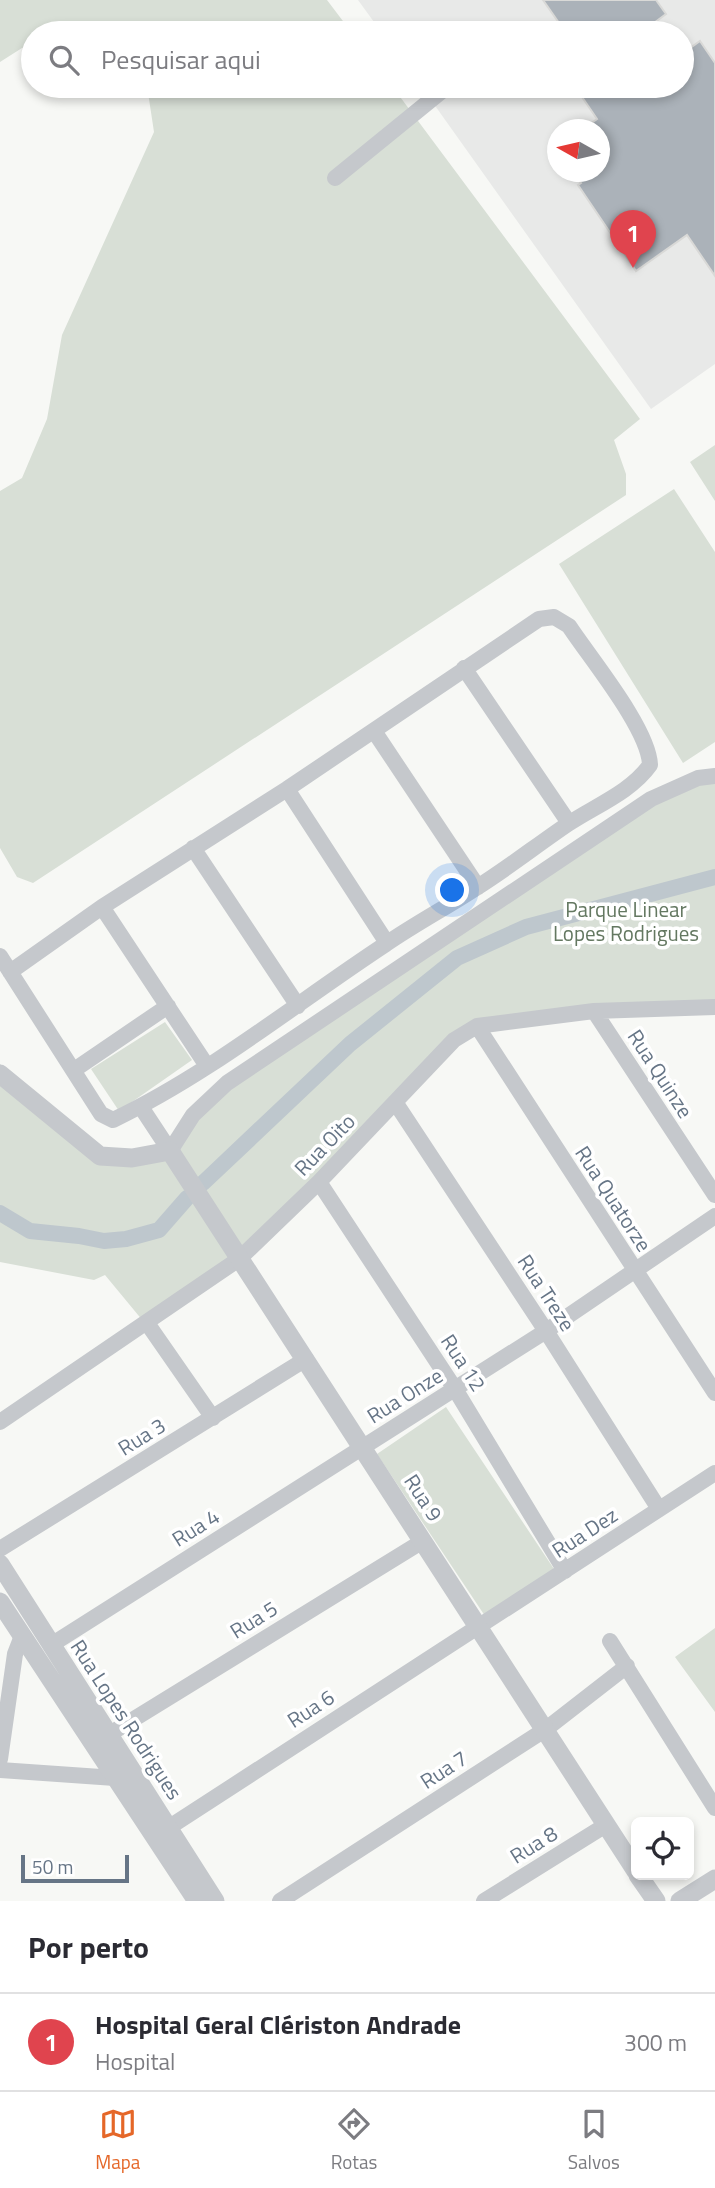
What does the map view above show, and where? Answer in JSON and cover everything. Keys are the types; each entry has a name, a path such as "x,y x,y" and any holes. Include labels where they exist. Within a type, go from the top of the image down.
{"street":[{"path":"335,178 433,98"},
{"path":"0,956 10,972 74,1070 106,1118 113,1120 141,1107 207,1066 387,943 478,887 569,823 632,784 650,765 650,756 627,711 569,626 554,617 546,617 531,623 287,789 102,907 10,972"},
{"path":"464,668 569,823"},
{"path":"374,731 478,887"},
{"path":"0,1074 100,1156 132,1158 170,1151 193,1115 227,1083 651,799 698,778 715,775"},
{"path":"287,789 387,943"},
{"path":"193,848 298,1006"},
{"path":"102,907 207,1066"},
{"path":"74,1070 169,1006"},
{"name":"Rua Oito","path":"0,1422 239,1259 319,1182 454,1040 477,1026 594,1011 715,1007"},
{"name":"Rua Quinze","path":"594,1011 715,1195"},
{"name":"Rua Quatorze","path":"477,1026 715,1393"},
{"name":"Rua Treze","path":"396,1102 659,1509"},
{"path":"141,1107 170,1151"},
{"name":"Rua 9","path":"170,1151 631,1864"},
{"name":"Rua 12","path":"319,1182 455,1389 565,1571"},
{"name":"Rua Onze","path":"363,1448 546,1331 715,1216"},
{"path":"147,1323 212,1418"},
{"name":"Rua 3","path":"0,1549 306,1359"},
{"name":"Rua 4","path":"51,1645 363,1448"},
{"name":"Rua Dez","path":"477,1626 715,1473"},
{"name":"Rua 5","path":"108,1735 423,1541"},
{"name":"Rua Lopes Rodrigues","path":"0,1564 108,1735 122,1773 197,1901"},
{"name":"Rua Lopes Rodrigues","path":"3,1610 122,1773 169,1828 215,1901"},
{"name":"Rua 6","path":"169,1828 477,1626"},
{"path":"0,1759 15,1654 22,1636"},
{"path":"611,1642 715,1808"},
{"name":"Rua 7","path":"280,1901 545,1729 627,1666"},
{"path":"0,1770 122,1773"},
{"name":"Rua 8","path":"484,1901 606,1825"},
{"name":"Rua 9","path":"642,1880 656,1901"},
{"path":"680,1901 713,1885"}],"shaded area":[{"path":"358,0 715,0 715,364 651,409 430,98 694,98 694,21 373,21"}],"green space":[{"path":"0,0 327,0 343,21 21,21 21,49 0,62"},
{"path":"149,98 401,98 640,419 614,440 626,474 626,495 33,883 17,877 0,848 0,491 22,478 47,419 62,335 154,132"},
{"path":"715,445 715,501 690,462"},
{"path":"674,489 715,552 715,742 683,763 559,564"},
{"name":"Parque Linear Lopes Rodrigues","path":"715,776 715,1003 478,1024 320,1184 148,1327 105,1275 94,1280 0,1262 0,1064 98,1153 157,1153 190,1115 652,799"},
{"path":"165,1022 192,1060 119,1111 91,1069"},
{"path":"446,1407 554,1569 485,1616 377,1454"},
{"path":"715,1628 715,1712 675,1657"}],"building":[{"path":"543,0 656,0 666,14 657,21 558,21"},
{"path":"700,41 715,63 715,276 687,235 636,271 578,185 580,182 610,182 610,119 597,119 583,98 694,98 694,45"}],"waterway":[{"path":"203,1183 350,1044 457,958 526,927 715,877"},
{"path":"0,1213 30,1231 104,1241 126,1239 159,1230 187,1198"}],"place":[{"name":"Hospital Geral Clériston Andrade","path":"633,268"}]}
